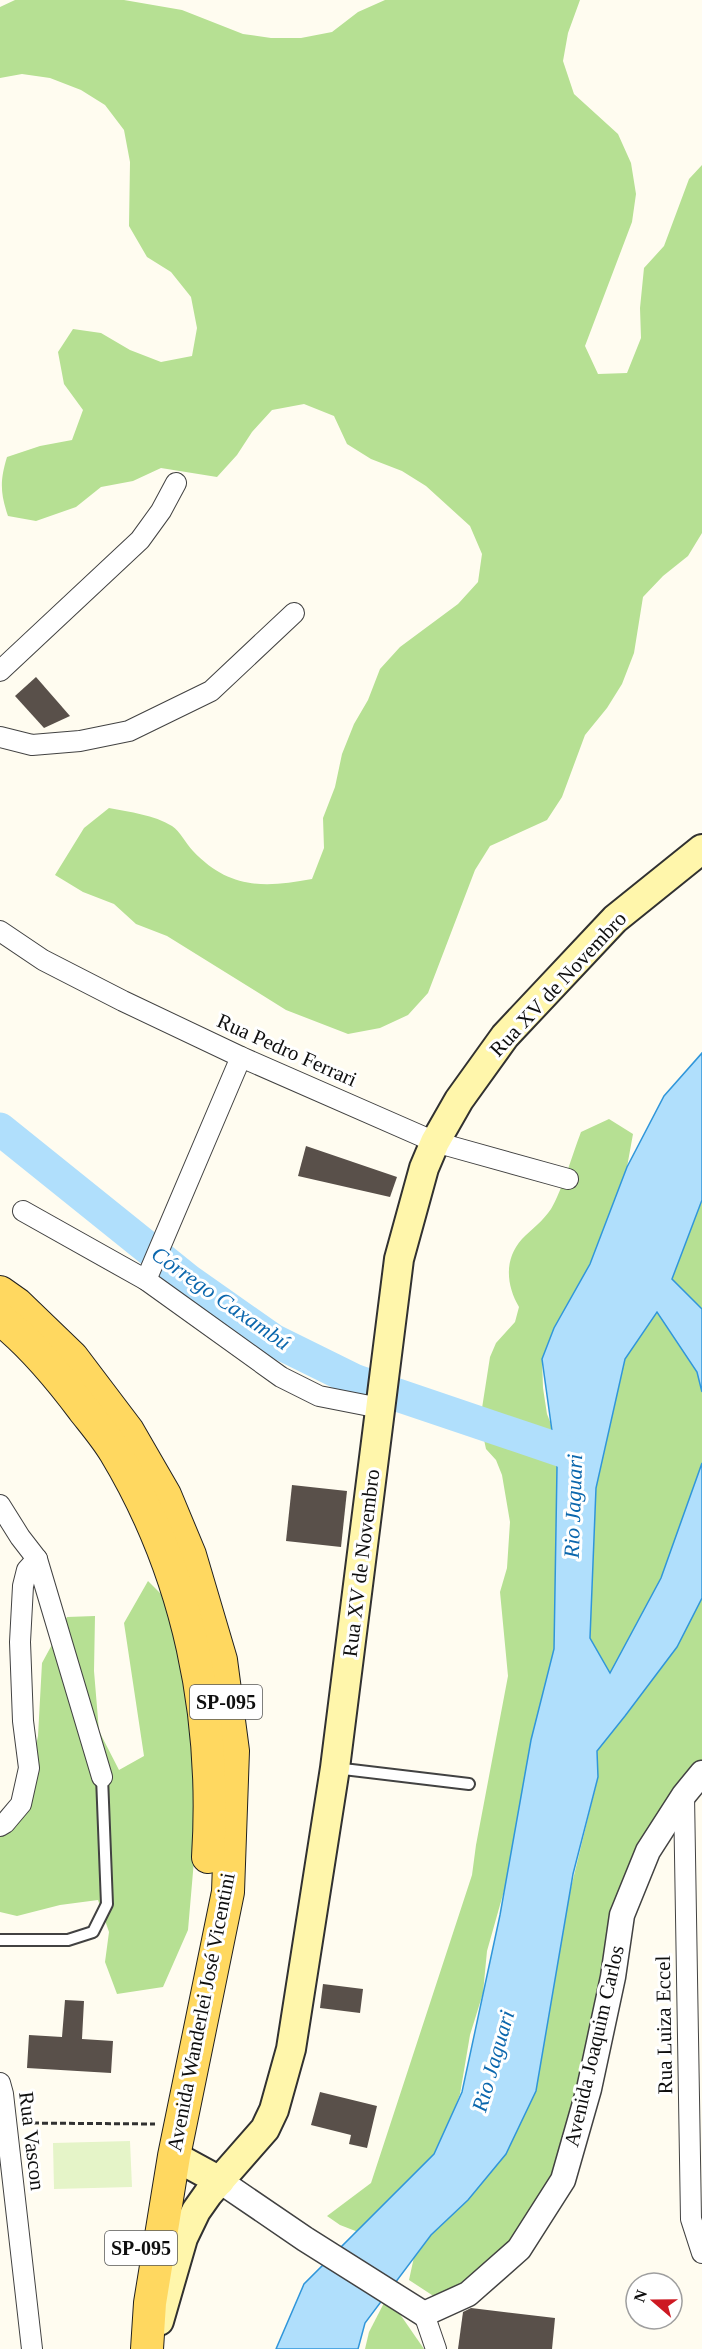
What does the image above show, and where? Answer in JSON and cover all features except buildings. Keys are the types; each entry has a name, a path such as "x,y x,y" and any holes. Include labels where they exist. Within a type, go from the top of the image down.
{"main road":[{"name":"Rua XV de Novembro","path":"152,2349 183,2238 196,2211 265,2129 274,2110 288,2060 313,1919 335,1768 399,1259 424,1168 435,1142 459,1100 505,1036 615,920 702,849"},
{"name":"SP-095","path":"6,1305 115,1451 146,1510 166,1558 184,1609 198,1663 208,1753 210,1830 205,1900 129,2349"},
{"path":"163,2142 220,2181"},
{"name":"Avenida Wanderlei José Vicentini","path":"147,2349 163,2142"}],"street":[{"path":"0,671 140,540 176,483"},
{"path":"0,737 32,745 80,741 129,731 211,691 294,613"},
{"name":"Rua Pedro Ferrari","path":"0,931 53,965 123,1001 241,1057 435,1142 568,1179"},
{"path":"148,1274 241,1057"},
{"path":"23,1211 148,1274 281,1377 319,1396 382,1397"},
{"path":"0,1505 20,1537 37,1558 102,1777"},
{"path":"0,1826 21,1804 29,1768 23,1721 20,1642 23,1586 27,1570 37,1558"},
{"name":"Avenida Joaquim Carlos","path":"424,2314 468,2294 519,2249 563,2180 589,2089 613,1977 622,1916 648,1851 684,1795 702,1773"},
{"name":"Rua Luiza Eccel","path":"684,1795 691,2219 702,2253"},
{"name":"Rua Vascon","path":"0,2083 32,2349"},
{"path":"220,2181 305,2239 424,2314 436,2349"}],"lane":[{"path":"335,1768 469,1784"},
{"path":"0,1940 68,1940 93,1932 107,1904 102,1777"}],"path":[{"path":"6,2123 163,2142"}],"green space":[{"path":"15,0 124,0 182,10 243,34 271,38 301,38 332,32 358,12 385,0 580,0 568,33 563,61 574,94 618,134 631,163 636,194 632,222 585,346 598,374 627,373 641,338 640,308 644,268 664,246 689,179 702,165 702,533 688,556 663,576 643,597 634,653 622,684 607,708 585,735 562,797 547,820 490,846 475,870 428,993 408,1015 380,1028 348,1034 286,1010 167,936 136,924 114,904 83,892 55,875 84,828 109,808 165,822 178,831 193,851 206,863 234,879 248,883 278,884 312,879 324,848 323,818 335,787 342,754 380,669 400,647 458,604 478,582 482,554 470,526 426,486 402,471 371,459 347,444 334,416 304,404 272,410 217,477 161,468 133,481 101,487 76,507 36,521 8,516 2,486 7,457 40,446 72,440 83,410 64,384 58,352 73,329 101,333 130,350 161,362 192,356 197,328 191,297 171,272 147,257 129,226 130,162 124,130 105,105 81,90 50,78 22,74 0,78 0,7"},
{"path":"609,1119 633,1134 627,1167 590,1264 554,1328 542,1359 547,1414 564,1458 565,1651 522,1827 487,1951 483,1993 470,2035 460,2094 438,2152 371,2237 340,2225 327,2216 371,2183 472,1875 508,1676 500,1592 507,1568 510,1522 502,1475 496,1460 486,1449 480,1421 490,1357 496,1343 515,1322 519,1307 509,1281 510,1264 516,1247 551,1209 581,1132"},
{"path":"702,1200 702,1763 662,1820 559,2170 530,2219 477,2280 435,2297 409,2280 414,2257 431,2235 468,2200 506,2154 598,1777 597,1751 610,1674 590,1638 596,1488 625,1359 663,1303"},
{"path":"148,1581 193,1626 204,1744 188,1930 163,1987 117,1994 105,1962 109,1932 98,1900 60,1905 17,1916 0,1912 0,1835 23,1805 38,1736 42,1663 67,1617 95,1616 94,1671 99,1731 119,1770 144,1756 124,1623"},
{"path":"130,2141 132,2187 54,2189 53,2143"},
{"path":"385,2301 395,2307 424,2349 365,2349 369,2332"}],"water":[{"name":"Rio Jaguari","path":"702,1053 702,1200 672,1279 702,1309 702,1392 697,1372 657,1312 625,1359 596,1488 590,1638 610,1673 661,1578 702,1463 702,1598 677,1647 597,1751 598,1777 573,1874 536,2091 506,2154 468,2200 431,2235 365,2323 358,2349 276,2349 304,2284 434,2154 462,2092 500,1915 531,1740 554,1649 557,1467 542,1359 554,1328 590,1264 627,1167 664,1096"}],"waterway":[{"name":"Córrego Caxambú","path":"0,1129 189,1281 273,1340 356,1381 572,1454"}]}
